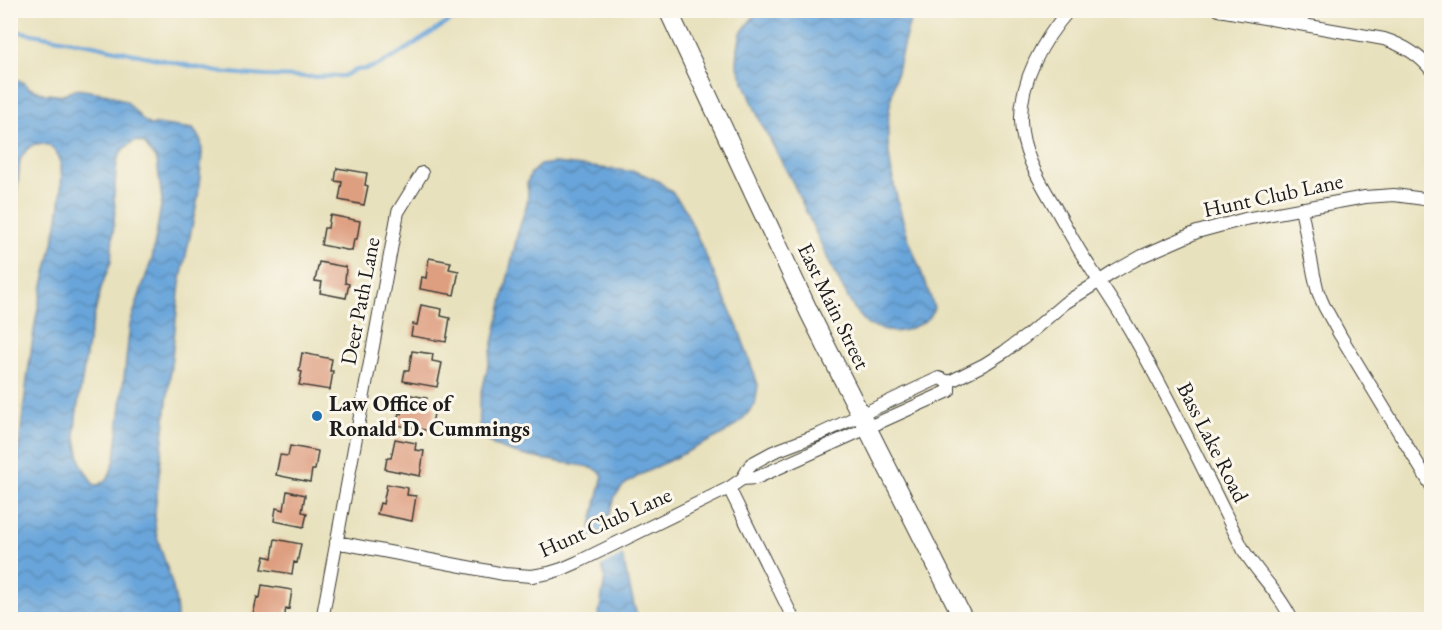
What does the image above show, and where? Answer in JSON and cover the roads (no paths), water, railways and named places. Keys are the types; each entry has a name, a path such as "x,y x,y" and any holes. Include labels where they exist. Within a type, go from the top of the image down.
{"main road":[{"name":"East Main Street","path":"668,10 796,284 964,620"}],"street":[{"name":"Bass Lake Road","path":"1069,10 1051,34 1030,74 1022,103 1021,122 1026,152 1038,179 1072,238 1134,336 1244,551 1252,565 1279,597 1292,620"},
{"path":"1220,10 1395,42 1413,53 1431,71"},
{"name":"Deer Path Lane","path":"322,620 398,212 422,173"},
{"name":"Hunt Club Lane","path":"336,542 518,576 549,573 584,559 729,488 742,479 756,478 865,421 949,391 949,382 1004,352 1065,303 1099,281 1142,256 1197,232 1245,219 1375,195 1407,196 1431,200"},
{"path":"1301,208 1314,275 1324,306 1431,487"},
{"path":"729,488 794,620"}],"water":[{"path":"759,11 915,11 907,31 893,88 888,135 890,164 900,208 934,308 929,318 920,324 894,332 868,325 853,307 832,268 793,183 761,123 737,65 741,33"},
{"path":"11,73 14,78 25,83 29,88 45,94 66,94 76,89 109,94 127,102 151,126 156,124 193,129 201,140 198,198 180,284 155,512 156,533 173,587 177,619 59,620 42,616 37,619 11,619 10,511 33,336 60,202 60,161 56,152 45,144 31,146 20,160 11,246","holes":["135,141 144,143 157,161 162,200 152,259 130,324 115,459 108,479 98,485 93,484 81,463 75,434 76,417 89,337 102,285 111,262 117,161 123,149"]},
{"path":"555,163 638,172 658,181 673,193 685,209 739,330 758,385 755,405 741,421 725,433 640,475 624,485 615,496 609,518 622,555 639,619 598,619 605,579 602,565 589,534 603,475 589,467 513,453 487,441 479,427 479,405 518,232 527,204 527,183 531,173 540,165"}],"waterway":[{"path":"10,30 218,72 265,76 344,76 394,57 467,10"}],"place":[{"name":"Law Office of Ronald D. Cummings","path":"317,416"}]}
